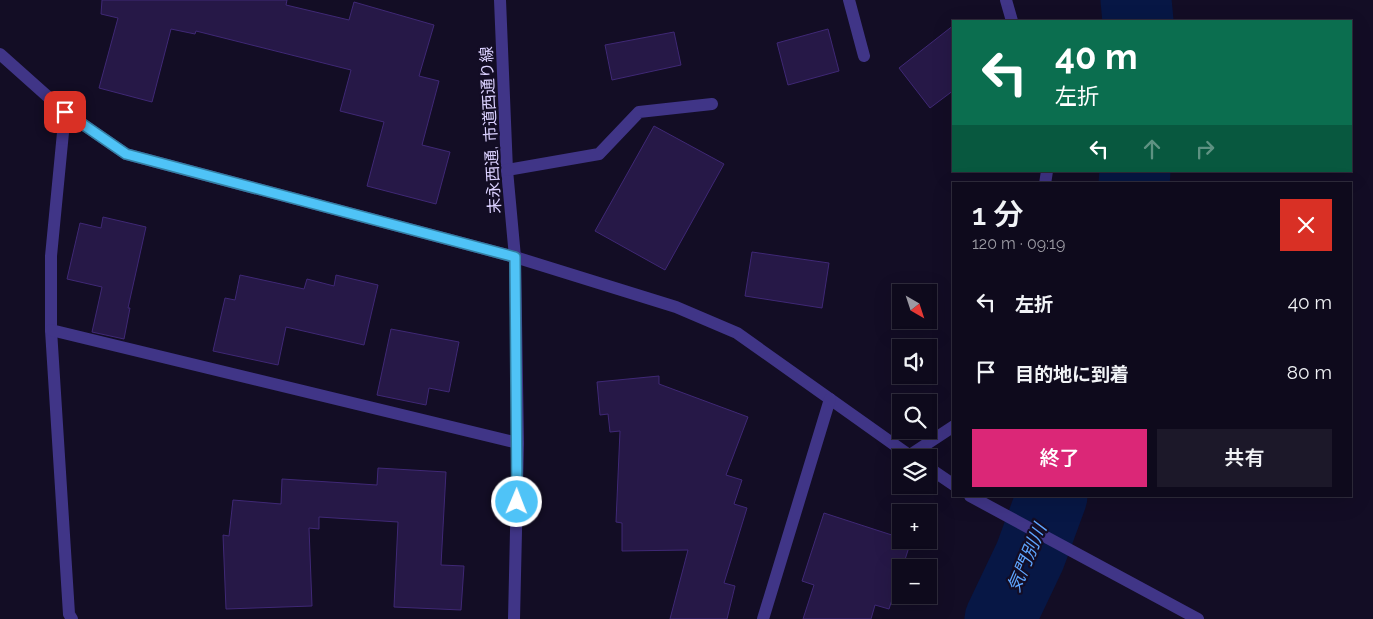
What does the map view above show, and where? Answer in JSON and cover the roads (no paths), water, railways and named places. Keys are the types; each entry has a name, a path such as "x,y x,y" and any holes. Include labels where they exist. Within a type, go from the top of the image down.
{"street":[{"name":"末永西通, 市道西通り線","path":"500,0 507,170 515,257 518,443 514,619"},
{"path":"849,0 864,56"},
{"path":"1006,0 1012,20"},
{"path":"0,54 65,112 126,154 515,257 676,307 736,333 902,449"},
{"path":"507,170 599,154 638,112 712,104"},
{"path":"65,112 51,256 51,330 69,614 72,619"},
{"path":"51,330 518,443"},
{"path":"763,619 830,399"},
{"path":"922,449 952,427"},
{"path":"937,473 952,484"},
{"path":"972,498 1198,619"}],"waterway":[{"name":"気門別川","path":"1136,0 1138,20"},
{"name":"気門別川","path":"1134,182 1135,172"},
{"name":"気門別川","path":"1000,619 1030,556 1052,497"}]}
